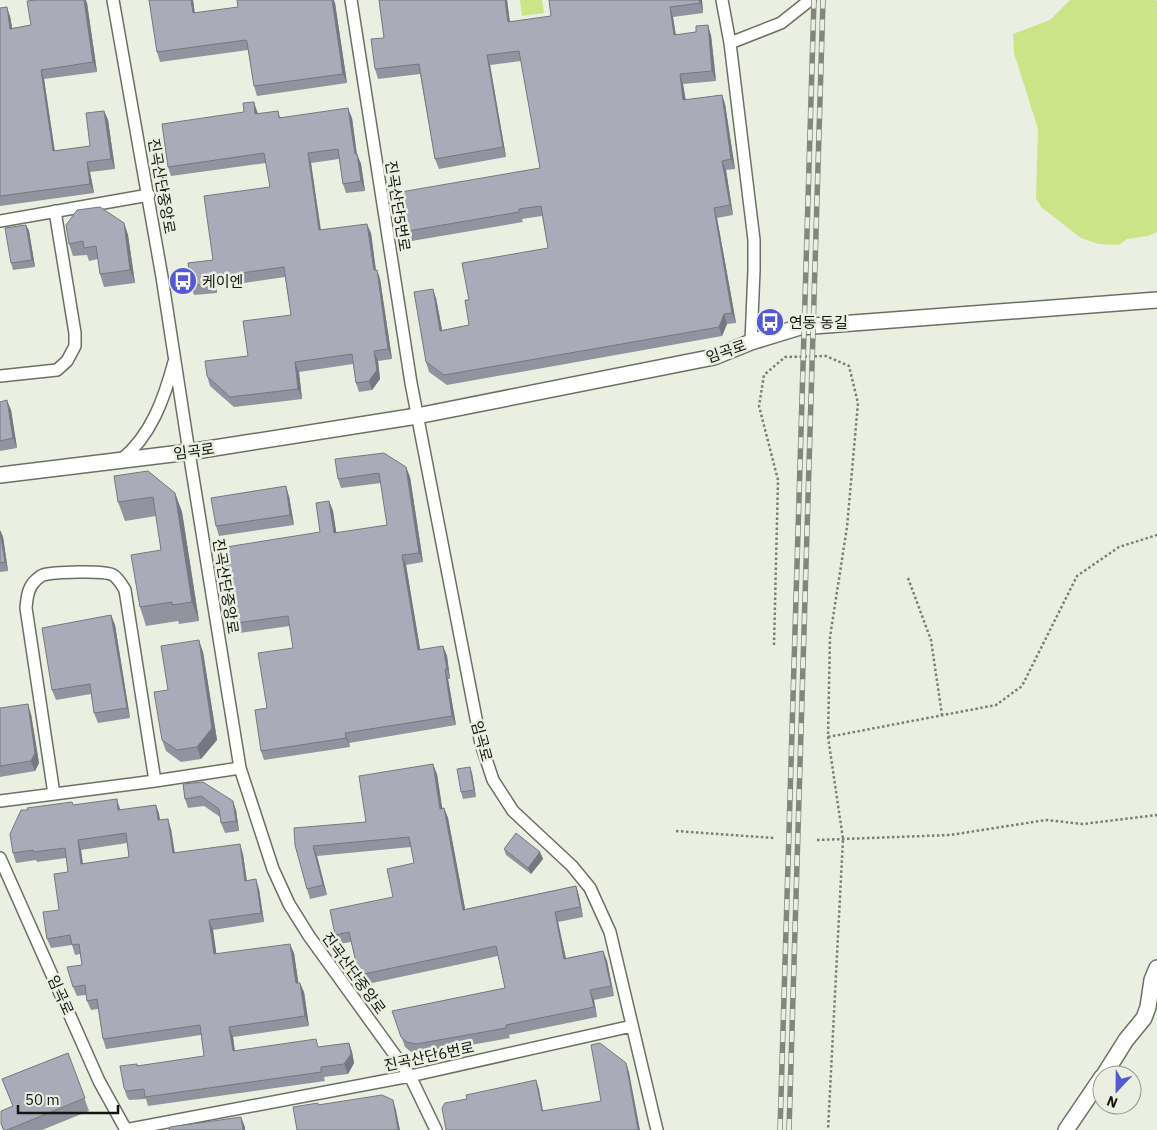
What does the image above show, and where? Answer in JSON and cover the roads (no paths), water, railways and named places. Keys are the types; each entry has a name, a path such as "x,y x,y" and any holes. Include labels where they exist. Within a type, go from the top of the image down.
{"main road":[{"name":"임곡로","path":"0,475 188,452 417,416 714,357 751,342 800,327 1157,300"},
{"path":"1110,1065 1126,1040 1144,1018 1157,968"},
{"path":"1069,1129 1092,1093"}],"street":[{"name":"진곡산단중앙로","path":"113,0 149,195 175,355 188,452 240,768 273,868 290,904 309,936 410,1076 436,1130"},
{"name":"진곡산단5번로","path":"351,0 417,416"},
{"path":"722,0 730,42 754,240 751,342"},
{"path":"730,42 781,22 810,0"},
{"path":"0,221 149,195"},
{"path":"0,376 57,370 67,361 75,346 75,333 55,211"},
{"path":"120,461 136,446 158,411 175,355"},
{"name":"임곡로","path":"417,416 481,744 493,780 513,811 572,866 590,888 610,932 632,1026"},
{"path":"54,794 26,608 30,587 42,575 106,572 114,575 125,590 155,781"},
{"path":"0,801 240,768"},
{"name":"임곡로","path":"0,858 98,1081 126,1130"},
{"path":"632,1026 658,1130"},
{"name":"진곡산단6번로","path":"126,1130 410,1076 632,1026"}],"railway":[{"path":"780,1130 814,0"},
{"path":"789,1130 823,0"}],"place":[{"name":"케이엔","path":"183,281"},
{"name":"연동 동길","path":"770,322"}]}
